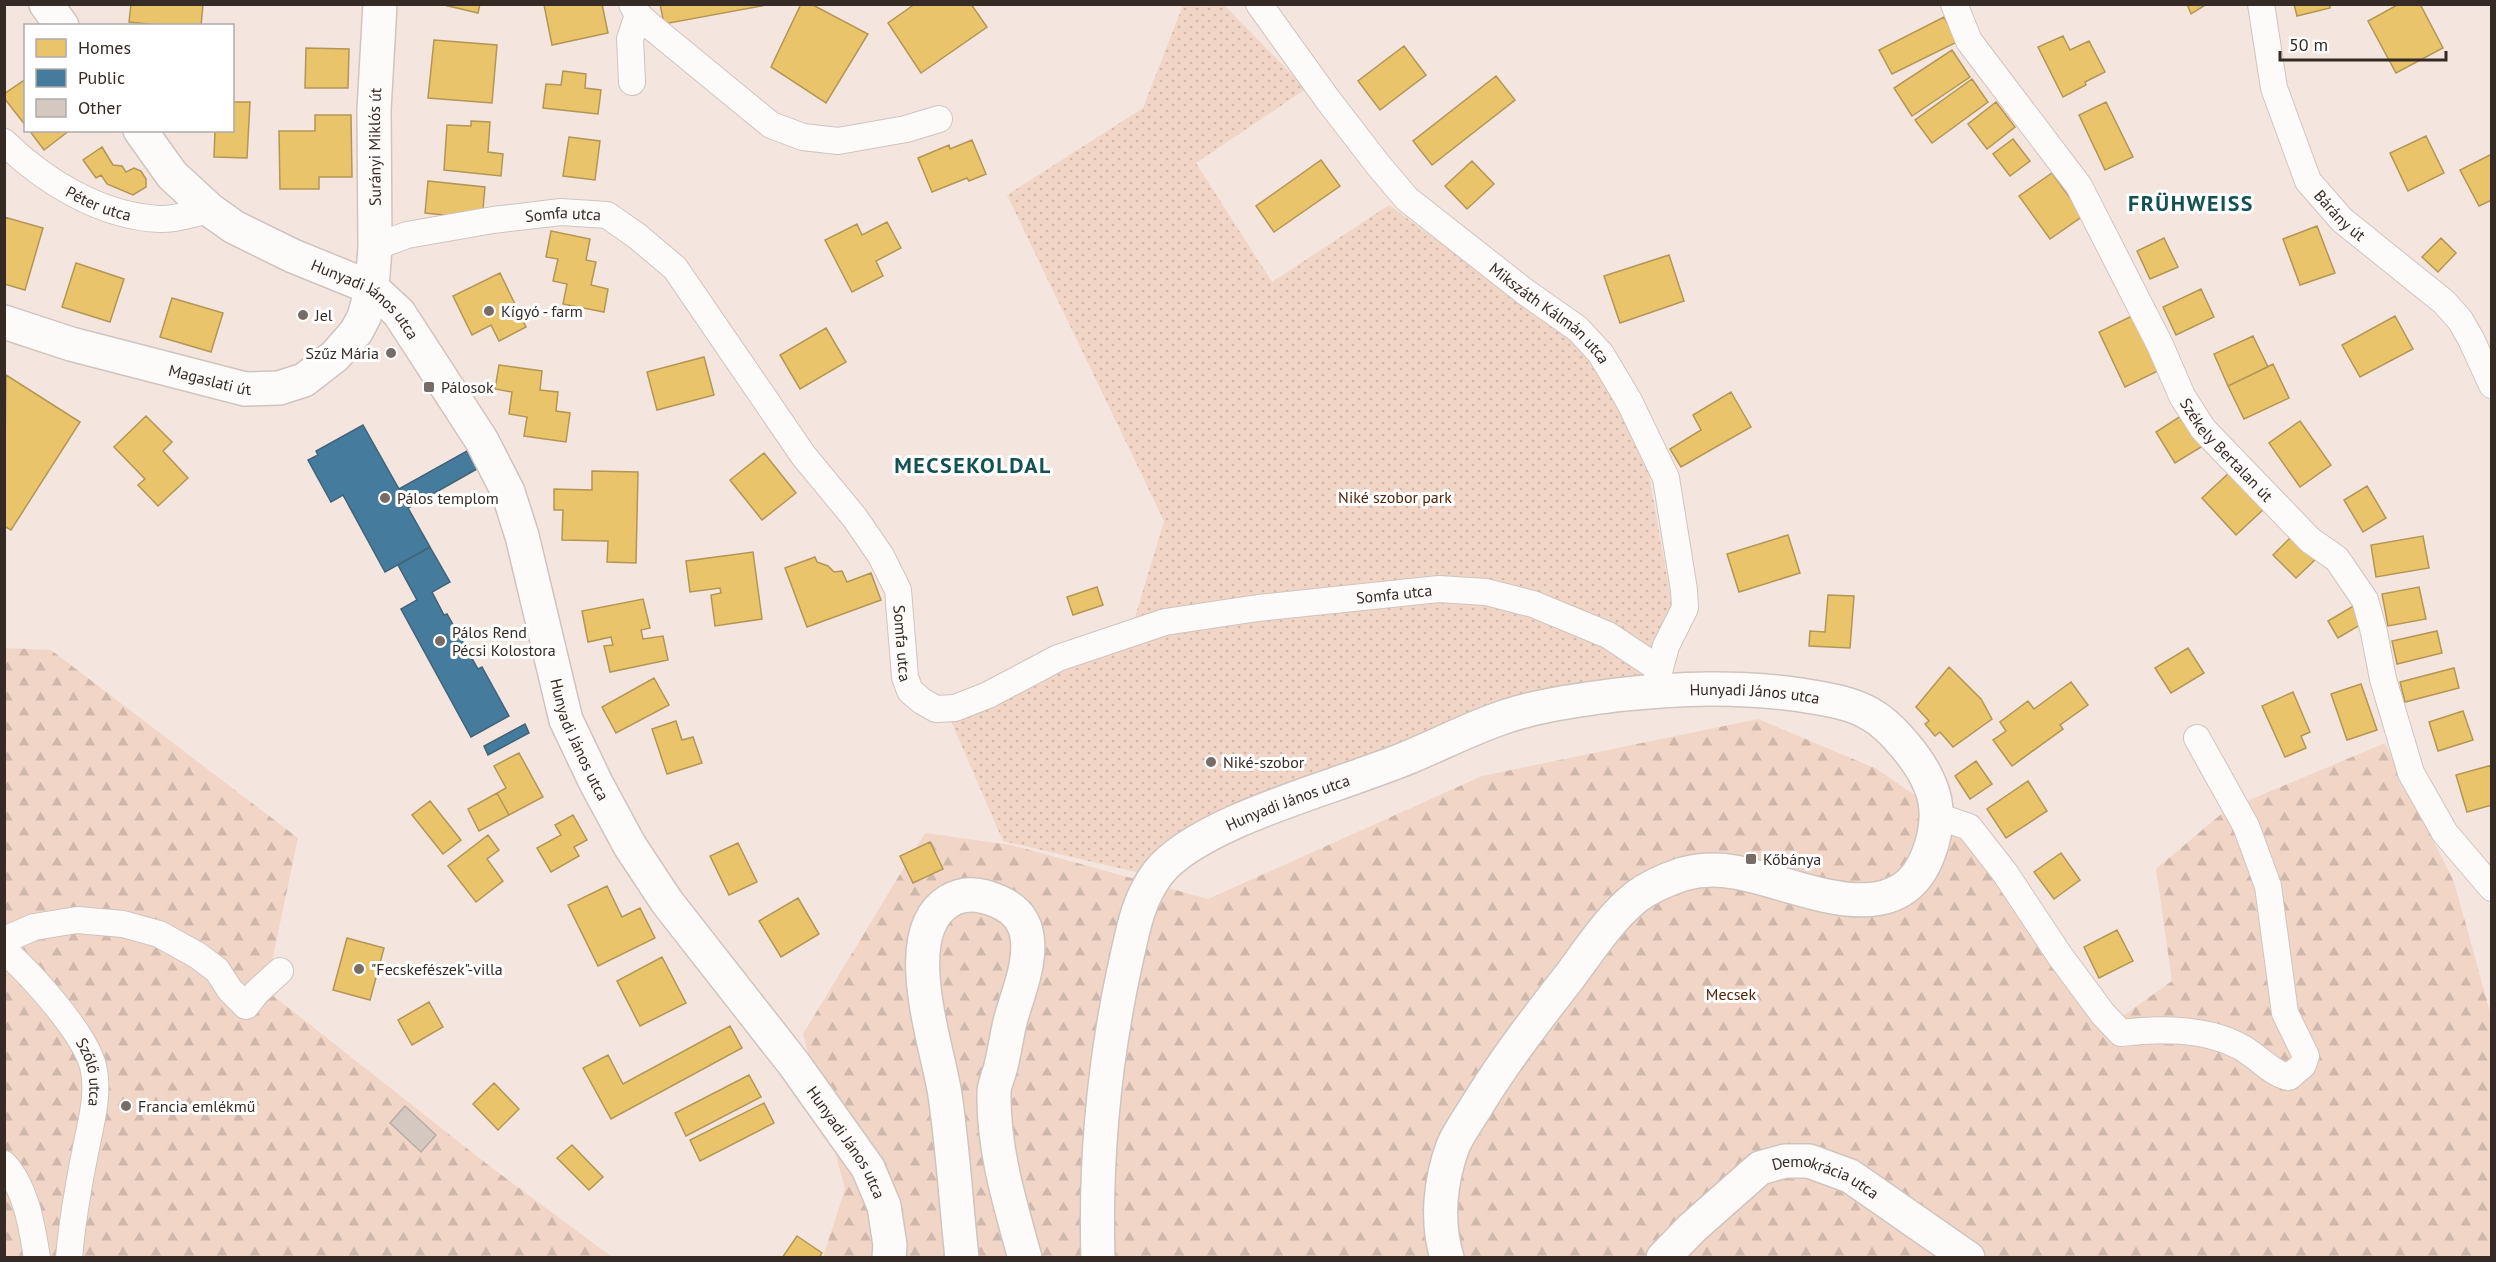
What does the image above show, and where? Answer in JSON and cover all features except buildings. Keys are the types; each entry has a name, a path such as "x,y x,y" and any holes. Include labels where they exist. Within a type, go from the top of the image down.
{"street":[{"path":"46,4 61,24"},
{"name":"Surányi Miklós út","path":"372,288 375,247 374,110 380,4"},
{"name":"Mikszáth Kálmán utca","path":"1259,4 1335,109 1407,199 1524,291 1578,329 1601,354 1629,401 1666,478 1685,608 1666,646 1657,680"},
{"name":"Székely Bertalan út","path":"1954,4 1969,41 2079,186 2160,345 2182,396 2202,429 2310,540 2337,559 2365,600 2383,679 2411,773 2445,833 2492,888"},
{"name":"Bárány út","path":"2261,4 2274,88 2308,181 2342,220 2444,302 2466,329 2492,385"},
{"path":"632,82 630,39 635,10"},
{"path":"635,10 771,125 804,137 838,141 906,129 939,119"},
{"name":"Hunyadi János utca","path":"141,132 172,175 210,210 234,227 293,256 372,288 399,313 482,441 508,492 522,536 566,720 630,846 667,902 794,1064 868,1168 884,1206 889,1234 889,1257"},
{"name":"Péter utca","path":"4,142 49,178 81,197 113,210 161,219 210,210"},
{"name":"Somfa utca","path":"375,247 407,235 493,220 561,212 607,215 637,236 675,268 803,455 855,518 881,556 898,590 905,678 910,691 936,709 955,708 988,695 1058,658 1165,622 1268,606 1439,589 1486,592 1533,604 1608,635 1657,680"},
{"name":"Magaslati út","path":"4,322 71,344 245,388 279,387 304,380 335,356 356,332 364,317 372,288"},
{"name":"Hunyadi János utca","path":"1098,1257 1096,1199 1102,1113 1121,983 1143,895 1164,865 1228,825 1411,757 1454,736 1506,716 1657,680 1747,688 1835,701 1871,715 1919,763 1931,787 1937,816 1931,849 1923,866 1901,890 1886,898 1860,901 1831,897 1731,871 1708,870 1684,874 1639,894 1614,918 1505,1060 1455,1142 1446,1172 1440,1214 1443,1244 1448,1257"},
{"path":"1937,816 1969,827 2005,873 2066,964 2103,1014 2121,1033 2146,1030 2204,1035 2238,1045 2262,1060 2280,1076 2289,1077 2303,1065 2306,1056 2285,1014 2268,886 2246,826 2197,738"},
{"path":"962,1257 945,1093 930,1022 921,960 931,921 936,912 955,898 971,895 999,902 1015,913 1023,926 1027,942 1029,959 1025,979 1011,1019 994,1091 998,1154 1025,1257"},
{"path":"4,940 34,927 77,920 123,924 159,934 197,955 217,970 230,990 246,1006 257,992 280,971"},
{"name":"Szőlő utca","path":"4,950 53,1002 84,1045 93,1067 95,1095 72,1222 69,1257"},
{"name":"Demokrácia utca","path":"1663,1257 1760,1168 1785,1161 1809,1161 1850,1176 1968,1257"},
{"path":"4,1164 12,1172 22,1195 37,1257"}],"green space":[{"name":"Niké szobor park","path":"1183,5 1224,5 1306,89 1196,163 1272,282 1389,205 1577,344 1644,446 1674,616 1650,682 1524,698 1395,743 1163,848 1140,873 1003,841 951,721 1132,627 1164,521 1007,195 1143,108"},
{"path":"5,648 51,650 298,838 266,990 492,1168 612,1257 5,1258"},
{"name":"Mecsek","path":"1758,719 1877,769 1975,837 2113,1023 2172,981 2156,869 2226,810 2385,743 2454,882 2491,1015 2491,1257 823,1257 845,1189 803,1034 925,833 1011,845 1208,899 1482,776"}],"place":[{"name":"Kígyó - farm","path":"489,311"},
{"name":"Jel","path":"303,315"},
{"name":"Szűz Mária","path":"391,353"},
{"name":"Pálosok","path":"429,387"},
{"name":"Pálos templom","path":"385,498"},
{"name":"Pálos Rend Pécsi Kolostora","path":"440,641"},
{"name":"Niké-szobor","path":"1211,762"},
{"name":"Kőbánya","path":"1751,859"},
{"name":"\"Fecskefészek\"-villa","path":"359,969"},
{"name":"Francia emlékmű","path":"126,1106"}],"district":[{"name":"FRÜHWEISS","path":"2191,203"},
{"name":"MECSEKOLDAL","path":"973,465"}]}
